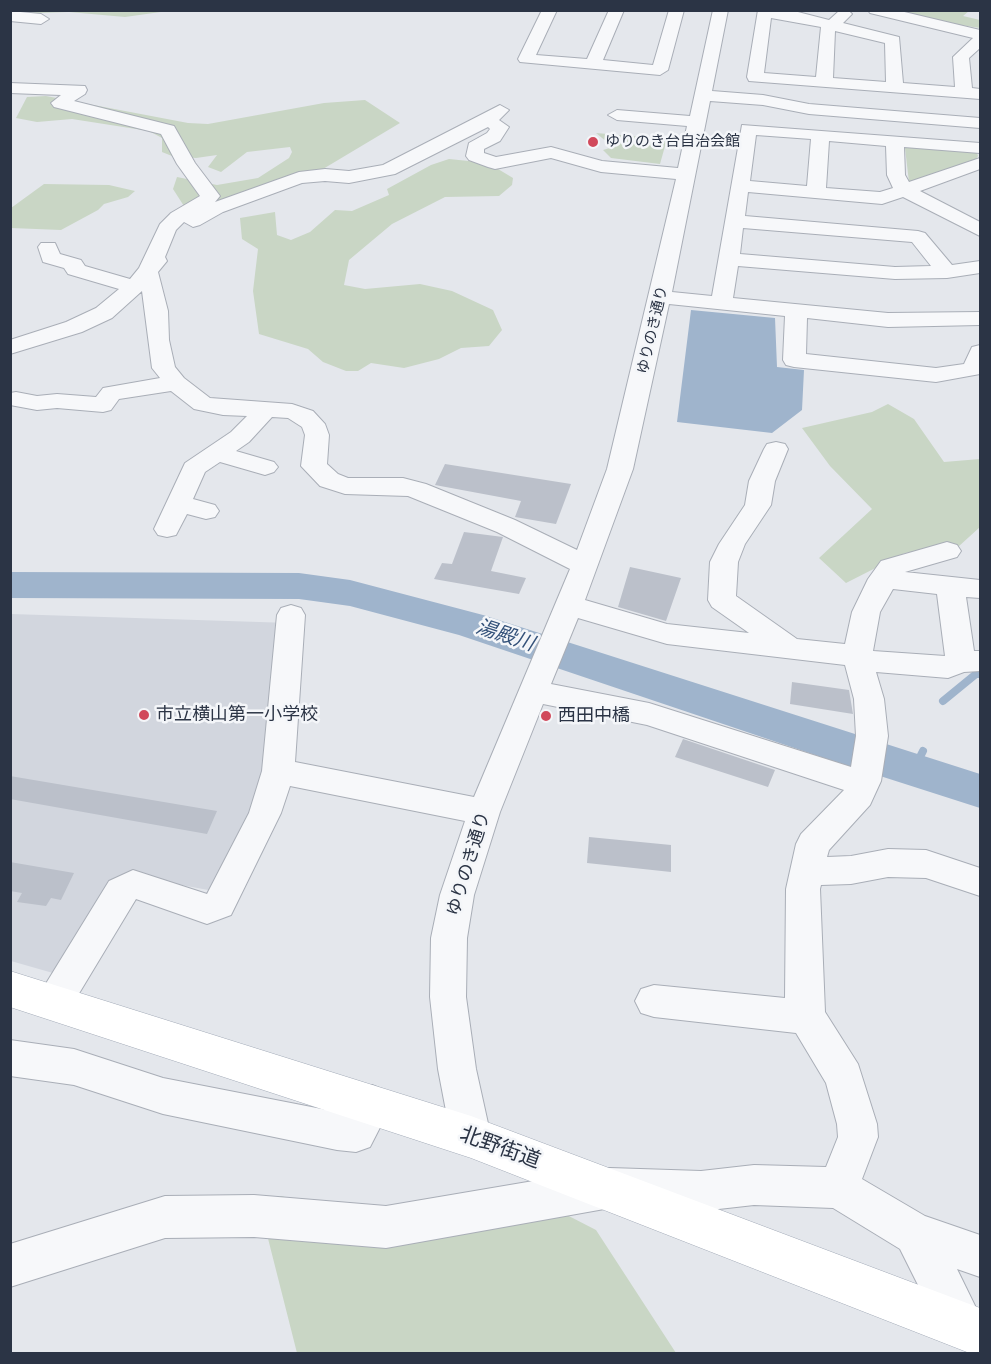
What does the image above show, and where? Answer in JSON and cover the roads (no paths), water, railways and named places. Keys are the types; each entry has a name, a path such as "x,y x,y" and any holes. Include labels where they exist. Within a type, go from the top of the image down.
{"main road":[{"name":"北野街道","path":"10,989 471,1137 610,1188 971,1328"}],"street":[{"path":"550,10 526,59 660,70 677,10"},
{"path":"592,64 616,10"},
{"name":"ゆりのき通り","path":"471,1137 451,1021 448,966 457,895 484,812 585,565 623,458 721,10"},
{"path":"825,82 827,30 849,10"},
{"path":"875,10 981,35"},
{"path":"895,87 893,40 794,16 764,13 754,77 972,93 961,57"},
{"path":"10,16 41,20"},
{"path":"961,57 981,40"},
{"path":"961,57 981,62"},
{"path":"10,88 79,90 60,103 168,130 186,164 210,196 203,204 178,217 166,228 141,279"},
{"path":"703,95 752,99 809,109 981,123"},
{"path":"10,347 74,327 104,313 141,279 183,230 199,216 298,178 325,175 350,177 382,172 495,114 500,127 494,137 476,147 475,156 495,163 551,152 601,166 686,174"},
{"path":"627,114 697,122"},
{"path":"722,303 748,129 981,148"},
{"path":"816,193 820,135"},
{"path":"895,141 896,175 906,191 981,230"},
{"path":"739,186 873,198 906,191 981,163"},
{"path":"734,221 918,237 947,272"},
{"path":"48,246 50,258 74,264 75,270 141,279"},
{"path":"729,259 858,272 947,272 981,267"},
{"path":"141,279 157,311 158,340 164,368 176,384 202,404 292,411 313,424 317,435 314,466 329,480 345,486 403,486 417,490 506,526 585,565"},
{"path":"660,297 796,310 888,320 971,319 981,350 973,369 936,375 794,360 796,310"},
{"path":"16,399 37,404 57,401 103,405 111,393 176,384"},
{"path":"167,529 194,468 240,436 266,410"},
{"path":"776,449 762,481 758,505 732,544 724,562 722,600 787,646"},
{"path":"216,453 265,467"},
{"path":"179,503 206,511"},
{"path":"838,1188 858,1137 857,1124 844,1077 807,1017 804,1001 803,889 813,844 820,834 844,813 858,796 865,782 871,740 869,699 858,658 866,612 882,579 891,567 947,551"},
{"path":"882,579 981,590"},
{"path":"568,605 667,634 787,646 858,658 948,667 971,662 950,586"},
{"path":"53,1003 121,891 133,884 207,909 219,905 265,813 278,771 291,615"},
{"path":"529,702 559,698 648,714 865,782"},
{"path":"278,771 484,812"},
{"path":"808,871 851,870 888,862 926,864 981,882"},
{"path":"654,1001 807,1017"},
{"path":"10,1058 74,1067 163,1096 337,1131 356,1133 372,1104"},
{"path":"10,1266 165,1217 254,1216 386,1227 610,1188 701,1191 754,1185 838,1188 915,1234 981,1256"},
{"path":"915,1234 971,1328"}],"water":[{"path":"691,310 775,318 777,367 804,370 802,410 772,433 677,422"}],"waterway":[{"name":"湯殿川","path":"10,585 299,586 350,593 469,624 839,747 980,791"},
{"path":"943,701 976,674 980,674"},
{"path":"914,769 923,751"}],"place":[{"name":"ゆりのき台自治会館","path":"593,142"},
{"name":"市立横山第一小学校","path":"144,715"},
{"name":"西田中橋","path":"546,716"}]}
